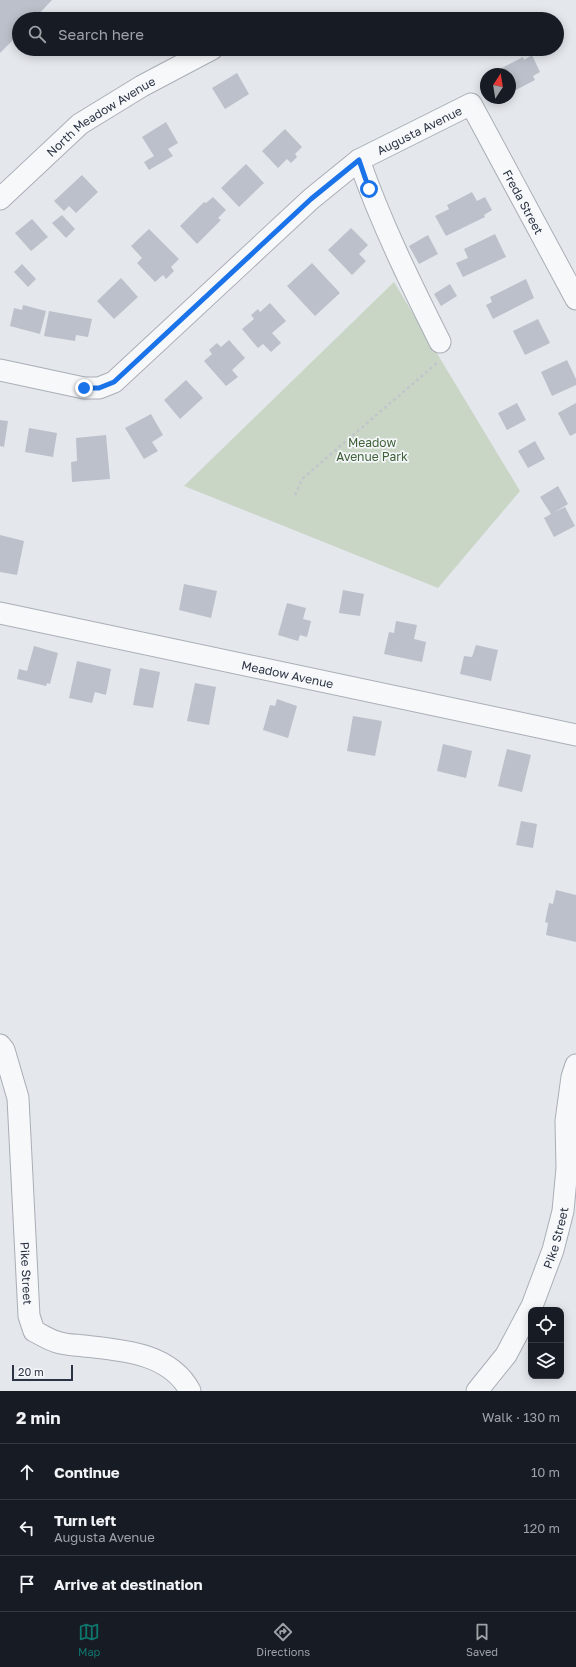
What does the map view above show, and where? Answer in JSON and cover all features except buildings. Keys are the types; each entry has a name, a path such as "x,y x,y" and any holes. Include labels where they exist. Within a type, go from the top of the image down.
{"street":[{"name":"North Meadow Avenue","path":"0,199 80,124 142,86 199,56"},
{"name":"Augusta Avenue","path":"0,370 84,388 99,388 114,382 311,199 359,160 471,104"},
{"name":"Freda Street","path":"471,104 576,299"},
{"path":"359,160 369,189 407,277 440,342"},
{"name":"Meadow Avenue","path":"0,613 576,735"},
{"name":"Pike Street","path":"0,1045 4,1050 18,1098 29,1316 34,1331 57,1342 114,1349 145,1356 166,1364 186,1383 190,1391"},
{"name":"Pike Street","path":"477,1391 506,1355 532,1306 553,1250 563,1211 567,1168 566,1121 572,1077 576,1065"}],"path":[{"path":"295,495 302,479 438,362 443,351 440,342"}],"green space":[{"name":"Meadow Avenue Park","path":"394,282 520,491 438,588 184,486"}],"route":[{"path":"84,388 99,388 114,382 311,199 359,160 369,189"}]}
